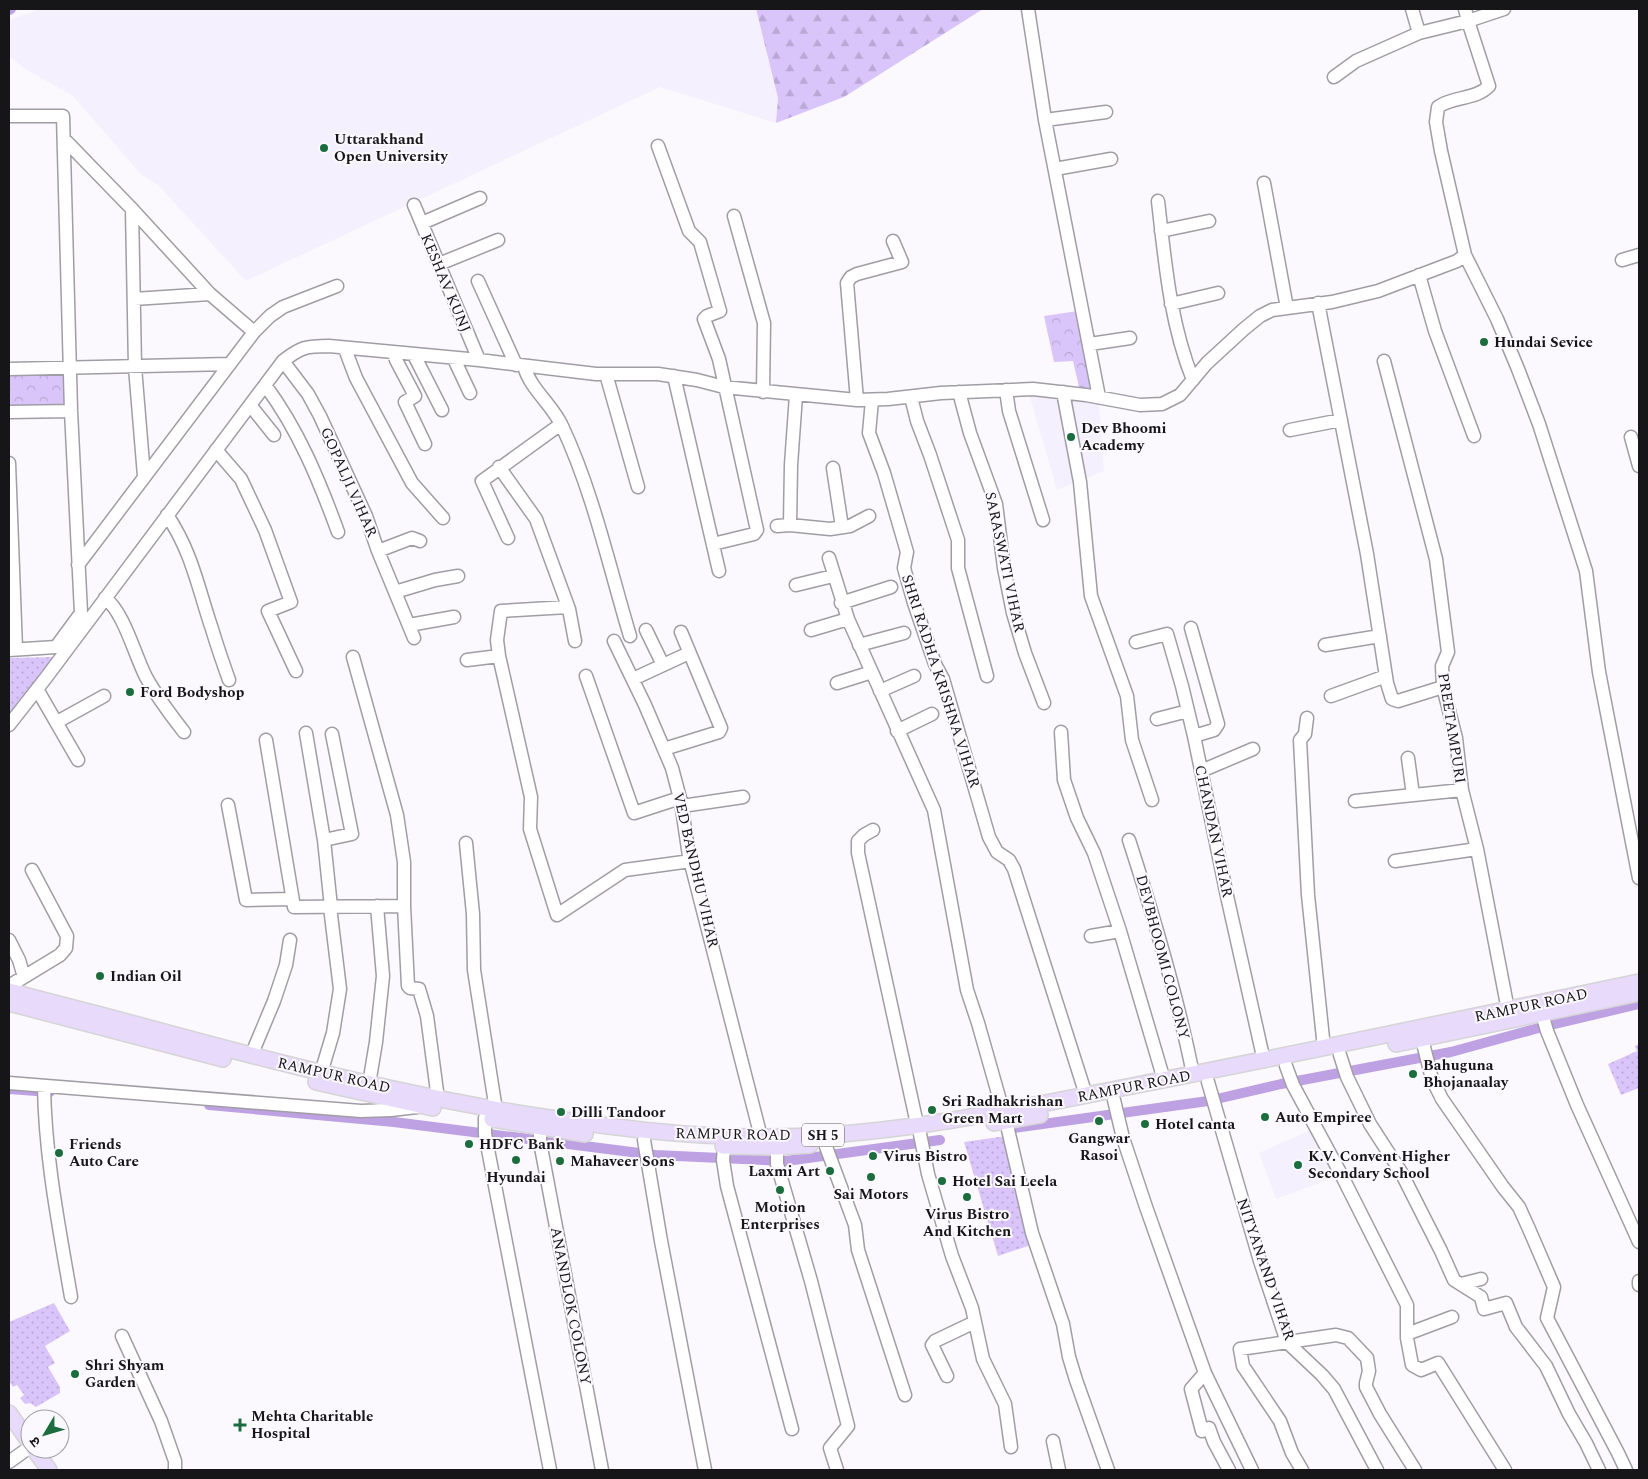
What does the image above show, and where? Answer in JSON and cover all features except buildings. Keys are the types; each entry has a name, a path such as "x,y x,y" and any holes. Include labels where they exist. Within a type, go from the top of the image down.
{"main road":[{"name":"RAMPUR ROAD","path":"9,991 251,1056 438,1100 488,1123 602,1126 653,1132 761,1137 824,1135 920,1136 1086,1095 1324,1048 1379,1042 1508,1010 1639,993"},
{"path":"1004,1116 1116,1109 1208,1082 1289,1076 1344,1067 1379,1042 1424,1050 1544,1022 1639,993"},
{"path":"9,1003 296,1077 540,1136 646,1149 777,1156 827,1152 884,1139 920,1136"},
{"path":"9,1413 20,1430"},
{"path":"41,1459 49,1470"}],"street":[{"path":"1028,9 1045,120 1099,397"},
{"path":"1412,9 1419,33"},
{"path":"1334,77 1356,61 1419,33 1467,15 1504,9"},
{"path":"1467,15 1489,86 1482,93 1445,102 1438,107 1436,122 1441,151 1465,256 1497,319 1518,370 1538,424 1586,570 1599,672 1639,878"},
{"path":"1045,120 1106,112"},
{"path":"9,116 63,116 65,140 71,411 81,613 58,646 53,648 12,650 9,463"},
{"path":"65,140 210,294 254,332"},
{"path":"658,146 689,231 700,242 720,311 706,316 704,319 719,359 757,530 754,534 713,544"},
{"path":"1055,169 1111,158"},
{"path":"1264,183 1287,308"},
{"path":"422,223 480,198"},
{"path":"1158,201 1171,304 1183,354 1193,380"},
{"name":"KESHAV KUNJ","path":"414,205 479,360"},
{"path":"132,209 135,367 144,476"},
{"path":"734,216 764,323 763,392"},
{"path":"1162,231 1209,221"},
{"path":"438,264 498,240"},
{"path":"856,400 847,283 851,277 857,274 902,262 893,241"},
{"path":"1622,260 1639,255"},
{"path":"9,725 283,361 295,352 308,346 329,346 345,349 479,360 596,374 658,374 697,380 724,387 856,400 959,392 1033,389 1099,397 1140,405 1162,404 1180,395 1207,363 1255,320 1272,310 1378,291 1458,261 1465,256"},
{"path":"1419,275 1438,339 1474,436"},
{"path":"478,281 526,376 562,424 585,482 630,636"},
{"path":"78,565 254,332 270,316 284,307 337,286"},
{"path":"1171,304 1218,293"},
{"path":"134,299 210,294"},
{"path":"1318,303 1367,554 1386,676 1392,699 1398,702 1443,687"},
{"path":"1090,344 1130,338"},
{"path":"345,349 356,378 412,483 443,518"},
{"path":"394,353 415,396 406,402 425,444"},
{"path":"414,355 442,410"},
{"path":"454,359 470,393"},
{"name":"GOPALJI VIHAR","path":"283,361 308,394 320,416 366,516 378,551 414,638"},
{"name":"PREETAMPURI","path":"1384,361 1436,559 1448,652 1442,666 1443,687 1456,738 1462,790 1508,1010"},
{"path":"9,369 230,364"},
{"path":"606,374 638,487"},
{"path":"674,376 719,571"},
{"path":"265,385 282,408 319,479 338,532"},
{"path":"1006,390 1009,411 1043,520"},
{"name":"SARASWATI VIHAR","path":"959,392 970,433 996,504 1004,568 1013,613 1025,653 1044,703"},
{"path":"1063,392 1080,482 1091,596 1126,696 1132,740 1152,800"},
{"path":"796,394 791,465 783,526 830,530 850,526 869,516"},
{"path":"911,397 917,421 958,540 958,568 987,676"},
{"name":"SHRI RADHA KRISHNA VIHAR","path":"872,400 870,433 907,552 904,568 914,602 935,664 943,679 989,837 997,852 1009,860 1014,869 1086,1095"},
{"path":"250,405 274,435"},
{"path":"9,412 71,411"},
{"path":"1290,430 1341,420"},
{"path":"508,538 482,481 562,424"},
{"path":"1630,437 1638,458"},
{"path":"216,450 241,478 265,530 288,593 291,602 268,611 296,672"},
{"path":"499,468 536,519 568,607 574,640"},
{"path":"833,468 842,527"},
{"path":"168,515 183,541 193,566 229,680"},
{"path":"378,551 412,538 420,541"},
{"path":"829,558 841,603 934,810 967,990 1004,1116 1032,1233 1063,1324 1069,1357 1076,1380 1108,1470"},
{"path":"395,592 435,580 458,576"},
{"path":"796,585 833,576"},
{"path":"841,603 891,586"},
{"path":"105,598 118,613 145,675 159,701 184,732"},
{"path":"568,607 500,611 496,640 498,656 531,797 530,829 557,915 625,870 691,861"},
{"path":"409,625 454,617"},
{"path":"811,630 848,619"},
{"path":"1191,628 1218,724 1214,730 1194,736"},
{"path":"646,630 663,665"},
{"path":"664,749 721,730 681,632"},
{"path":"859,645 904,632"},
{"name":"CHANDAN VIHAR","path":"1136,642 1167,634 1194,736 1264,1061"},
{"path":"1325,645 1380,636"},
{"name":"VED BANDHU VIHAR","path":"614,641 672,768 681,802 691,861 761,1137"},
{"path":"632,679 690,653"},
{"path":"467,660 498,656"},
{"path":"352,657 397,815 404,862 408,986 419,989 427,1016 438,1100"},
{"path":"837,683 872,672"},
{"path":"586,676 634,813 681,802 743,797"},
{"path":"880,690 914,676"},
{"path":"1331,696 1386,676"},
{"path":"37,689 78,760"},
{"path":"57,722 104,696"},
{"path":"1157,719 1188,711"},
{"path":"897,731 932,714"},
{"path":"1307,718 1305,734 1300,740 1308,896 1324,1048"},
{"path":"1061,732 1064,780 1077,818 1094,853 1120,931 1164,1080"},
{"path":"306,733 324,840 340,989 333,1033 321,1073"},
{"path":"324,840 352,834 332,734"},
{"path":"266,740 285,850 292,905 296,908 404,906"},
{"path":"1201,771 1253,749"},
{"path":"1408,758 1413,795"},
{"path":"1355,801 1462,790"},
{"path":"228,805 246,900 292,899"},
{"path":"872,830 858,841 858,854 928,1174 949,1246 972,1308 983,1359 1005,1404 1011,1447"},
{"name":"DEVBHOOMI COLONY","path":"1129,840 1169,971 1193,1074"},
{"path":"466,843 473,914 474,970 488,1123 550,1470"},
{"path":"1395,861 1476,850"},
{"path":"9,986 60,955 66,948 68,936 32,870"},
{"path":"369,1084 376,1042 382,976 377,906"},
{"path":"1090,936 1120,931"},
{"path":"9,940 19,960 24,977"},
{"path":"251,1056 274,1001 286,965 290,940"},
{"path":"1544,1022 1577,1105 1639,1242"},
{"path":"1424,1050 1432,1079 1442,1099 1519,1207 1554,1287 1547,1318 1626,1470"},
{"path":"1344,1067 1370,1124 1401,1172 1442,1251 1454,1280 1480,1297 1484,1309 1506,1303 1516,1327 1546,1366 1599,1470"},
{"path":"1289,1076 1407,1305 1407,1334 1412,1365 1421,1370 1438,1362 1505,1470"},
{"name":"NITYANAND VIHAR","path":"1208,1082 1260,1261 1287,1342 1334,1389 1377,1470"},
{"path":"9,1083 44,1090 361,1111 421,1106"},
{"path":"44,1090 46,1129 58,1222 71,1297"},
{"path":"1116,1109 1146,1207 1205,1373 1252,1470"},
{"name":"ANANDLOK COLONY","path":"540,1136 602,1470"},
{"path":"646,1149 661,1241 705,1470"},
{"path":"827,1152 855,1225 858,1250 905,1395"},
{"path":"724,1154 730,1195 792,1429"},
{"path":"777,1156 848,1426 830,1448 837,1470"},
{"path":"1460,1284 1481,1279"},
{"path":"1639,1281 1639,1286"},
{"path":"1407,1334 1452,1317"},
{"path":"947,1376 932,1345 935,1341 975,1322"},
{"path":"1302,1470 1292,1453 1280,1421 1244,1366 1240,1349 1336,1335 1348,1338 1367,1358 1369,1371 1366,1387 1380,1414 1416,1470"},
{"path":"122,1336 161,1421 175,1461 175,1470"},
{"path":"1205,1373 1191,1389 1202,1431 1209,1428 1229,1470"},
{"path":"1054,1441 1059,1470"},
{"path":"9,1462 20,1453"}],"shaded area":[{"name":"Uttarakhand Open University","path":"40,9 756,9 778,98 776,123 660,87 246,281 159,186 141,174 72,95 25,69 9,56 9,20"},
{"name":"Dev Bhoomi Academy","path":"1029,394 1099,402 1104,471 1057,490"},
{"name":"K.V. Convent Higher Secondary School","path":"1313,1129 1339,1176 1276,1199 1259,1153"}],"green space":[{"path":"756,9 983,9 844,97 776,123 778,98"},
{"path":"1078,311 1092,389 1079,387 1073,361 1054,362 1044,316"},
{"path":"66,374 67,406 9,408 9,376"},
{"path":"56,657 9,718 9,658"},
{"path":"1639,1044 1639,1088 1621,1095 1608,1064 1637,1051 1635,1046"},
{"path":"1006,1136 1031,1245 998,1256 964,1142"},
{"path":"54,1303 70,1331 45,1346 55,1363 48,1367 60,1387 60,1393 36,1407 30,1403 25,1404 20,1398 24,1395 17,1385 13,1387 9,1381 9,1322"}],"waterway":[{"path":"1014,1128 1208,1101 1281,1084 1451,1052 1542,1027 1639,1004"},
{"path":"9,1089 50,1092"},
{"path":"209,1105 394,1122 655,1155 786,1161 940,1140"}],"place":[{"name":"Uttarakhand Open University","path":"324,148"},
{"name":"Hundai Sevice","path":"1484,342"},
{"name":"Dev Bhoomi Academy","path":"1071,437"},
{"name":"Ford Bodyshop","path":"130,692"},
{"name":"Indian Oil","path":"100,976"},
{"name":"Bahuguna Bhojanaalay","path":"1413,1074"},
{"name":"Sri Radhakrishan Green Mart","path":"932,1110"},
{"name":"Dilli Tandoor","path":"561,1112"},
{"name":"Auto Empiree","path":"1265,1117"},
{"name":"Gangwar Rasoi","path":"1099,1121"},
{"name":"Hotel canta","path":"1145,1124"},
{"name":"HDFC Bank","path":"469,1144"},
{"name":"Friends Auto Care","path":"59,1153"},
{"name":"Virus Bistro","path":"873,1156"},
{"name":"Hyundai","path":"516,1160"},
{"name":"Mahaveer Sons","path":"560,1161"},
{"name":"K.V. Convent Higher Secondary School","path":"1298,1165"},
{"name":"Laxmi Art","path":"830,1171"},
{"name":"Sai Motors","path":"871,1177"},
{"name":"Hotel Sai Leela","path":"942,1181"},
{"name":"Motion Enterprises","path":"780,1190"},
{"name":"Virus Bistro And Kitchen","path":"967,1197"},
{"name":"Shri Shyam Garden","path":"75,1374"},
{"name":"Mehta Charitable Hospital","path":"240,1425"}]}
